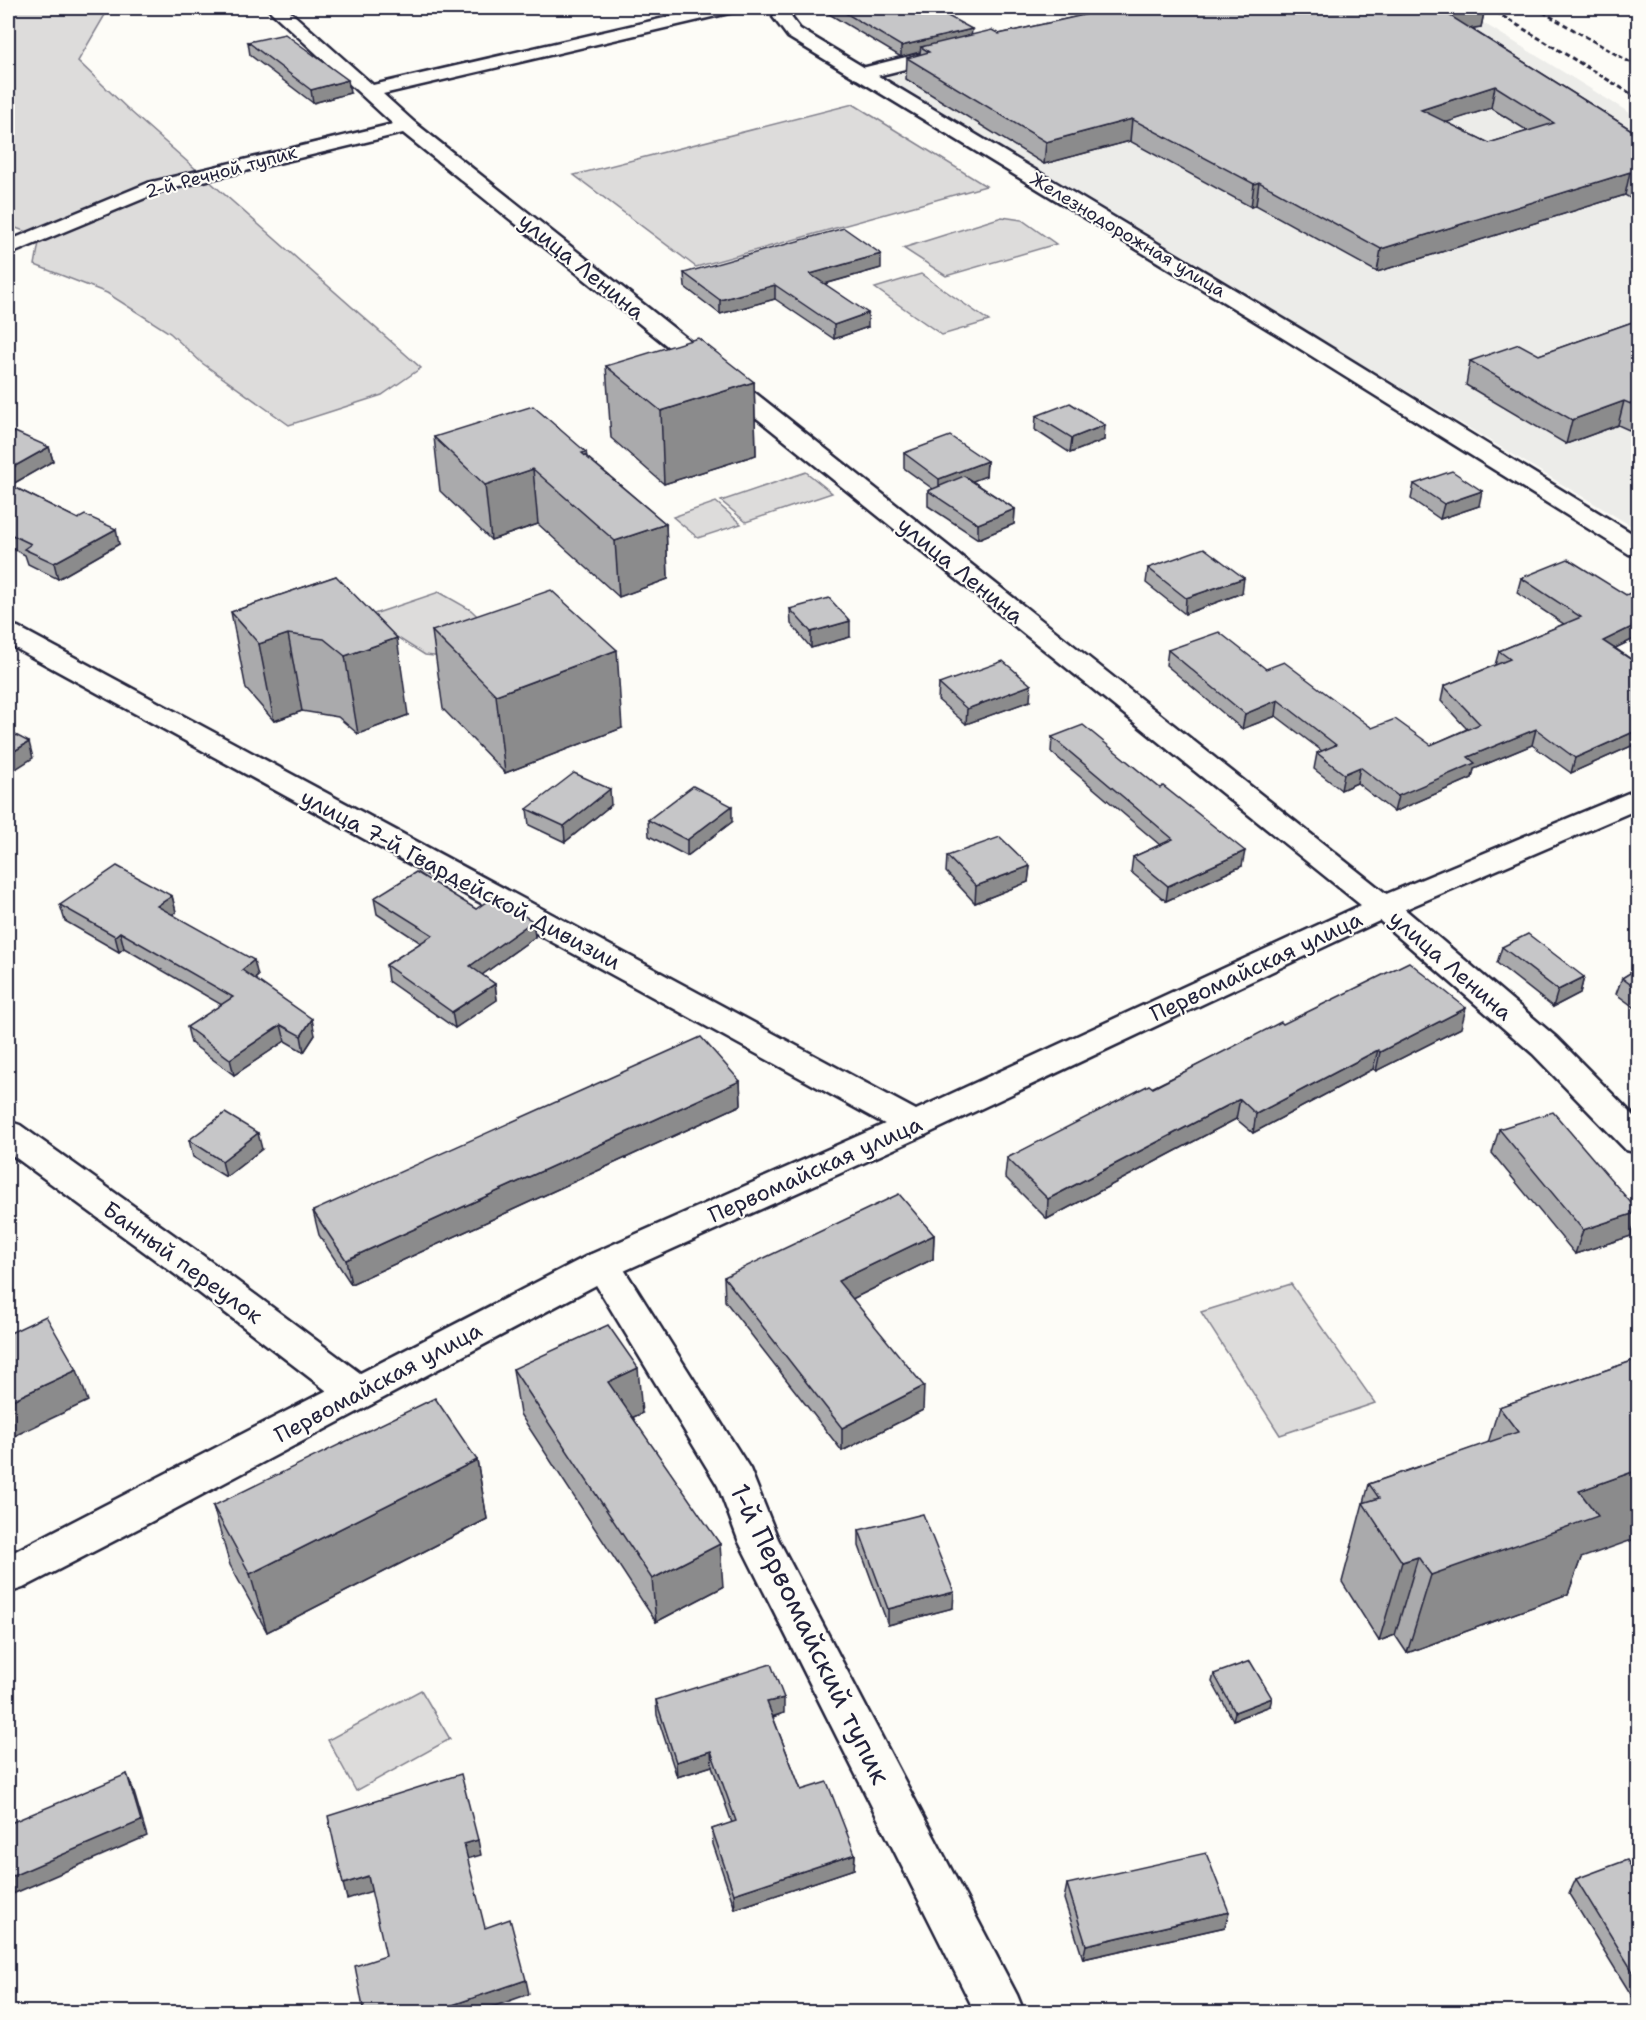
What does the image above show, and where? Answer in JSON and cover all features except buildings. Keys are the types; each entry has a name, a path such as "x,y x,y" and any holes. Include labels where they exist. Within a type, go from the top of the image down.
{"street":[{"name":"улица Ленина","path":"276,8 371,91 407,126 1383,907 1545,1046 1638,1141"},
{"path":"371,91 729,8"},
{"name":"Железнодорожная улица","path":"789,8 782,17 791,31 1294,335 1638,548"},
{"path":"861,74 968,48"},
{"name":"2-й Речной тупик","path":"8,249 155,187 407,126"},
{"name":"улица 7-й Гвардейской Дивизии","path":"8,633 915,1125"},
{"name":"Первомайская улица","path":"8,1575 139,1509 602,1265 915,1125 1383,907 1638,798"},
{"name":"Банный переулок","path":"8,1134 189,1265 358,1393"},
{"name":"1-й Первомайский тупик","path":"602,1265 736,1481 759,1542 1000,2013"}],"shaded area":[{"path":"8,8 109,8 78,61 130,111 421,368 382,395 289,425 202,363 170,333 107,293 35,265 40,237 8,225"},
{"path":"1159,8 1459,8 1638,118 1638,530 879,73"},
{"path":"853,104 986,186 696,267 574,175"},
{"path":"1002,217 1022,220 1056,244 946,276 903,248"},
{"path":"921,274 989,321 942,335 875,288"},
{"path":"806,472 832,493 746,522 721,501"},
{"path":"716,502 741,524 698,538 673,517"},
{"path":"439,592 471,610 494,632 452,658 425,655 365,617"},
{"path":"1291,1284 1375,1403 1280,1435 1201,1312"},
{"path":"421,1690 450,1739 356,1791 328,1740"}],"railway":[{"path":"1489,8 1638,98"},
{"path":"1536,8 1638,67"}]}
